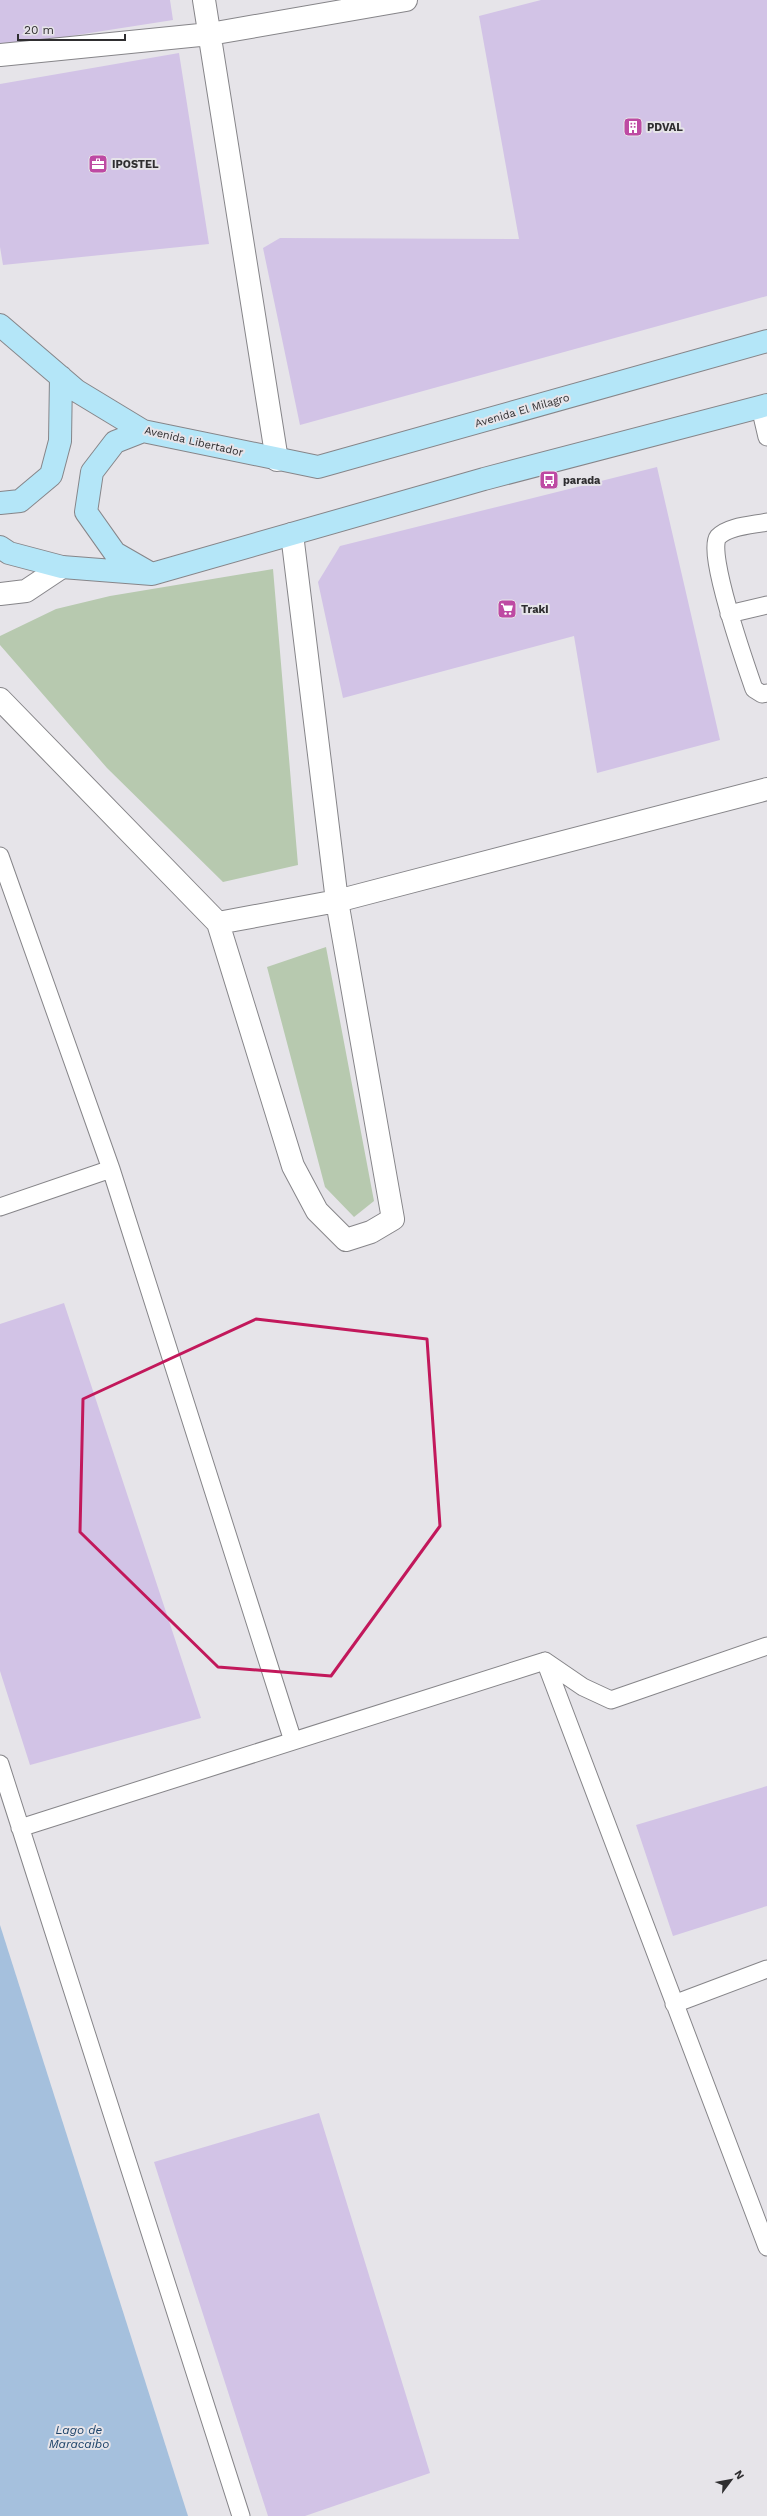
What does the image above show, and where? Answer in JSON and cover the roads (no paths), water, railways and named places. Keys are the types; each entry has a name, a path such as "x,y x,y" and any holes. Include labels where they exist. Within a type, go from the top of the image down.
{"main road":[{"name":"Avenida Libertador","path":"0,325 78,391 143,431 277,460"},
{"name":"Avenida El Milagro","path":"277,460 318,467 767,341"},
{"path":"0,503 20,501 51,475 60,441 61,377"},
{"path":"0,547 9,553 62,568 152,574 484,479 763,406"},
{"path":"143,431 115,442 92,472 86,512 115,553 152,574"}],"street":[{"path":"204,0 277,460"},
{"path":"0,54 210,34 406,0"},
{"path":"0,699 218,923 293,1166 317,1210 346,1240 372,1232 393,1219 337,901 292,534"},
{"path":"0,594 26,591 62,568"},
{"path":"218,923 337,901 767,789"}],"lane":[{"path":"763,406 767,437"},
{"path":"767,522 725,531 717,537 714,550 729,614 754,689 762,694 767,693"},
{"path":"729,614 767,606"},
{"path":"0,856 111,1169 293,1741"},
{"path":"0,1207 111,1169"},
{"path":"544,1662 583,1687 611,1700 767,1646"},
{"path":"20,1828 544,1662"},
{"path":"544,1662 767,2247"},
{"path":"0,1764 241,2516"},
{"path":"674,2004 767,1969"}],"water":[{"name":"Lago de Maracaibo","path":"0,1925 188,2516 0,2516"}],"place":[{"name":"PDVAL","path":"633,127"},
{"name":"IPOSTEL","path":"98,164"},
{"name":"parada","path":"549,480"},
{"name":"Traki","path":"507,609"}]}
